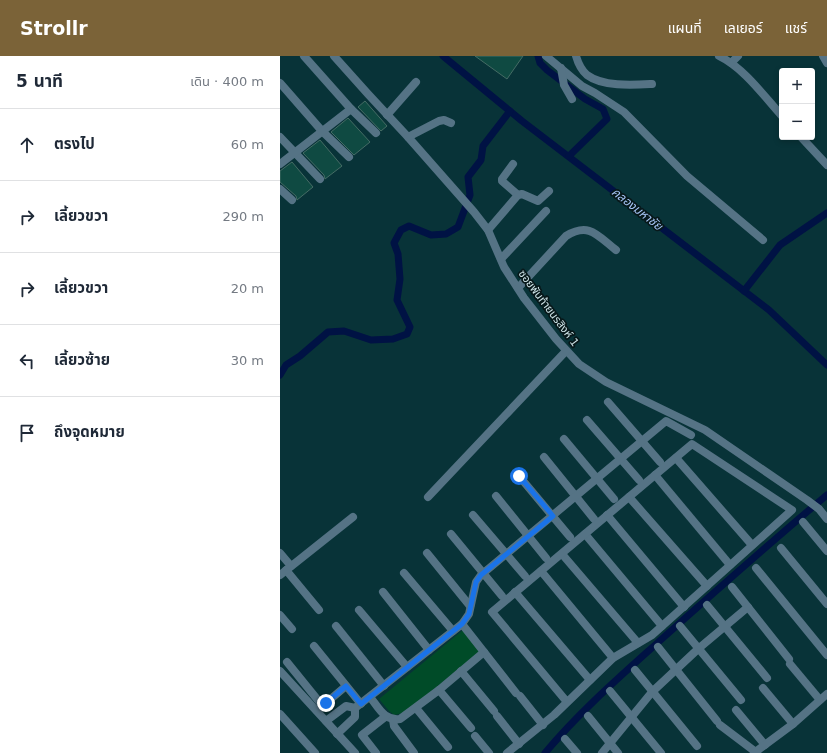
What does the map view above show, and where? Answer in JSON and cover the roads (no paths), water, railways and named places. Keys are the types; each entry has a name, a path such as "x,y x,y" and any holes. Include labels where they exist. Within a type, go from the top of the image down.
{"street":[{"path":"304,56 351,109 376,133"},
{"name":"ซอยพันท้ายนรสิงห์ 1","path":"334,56 474,212 488,230 504,267 518,288 566,351 579,364 606,382 701,428 807,500 819,509 827,519"},
{"path":"546,56 582,86 624,112 687,176 763,240"},
{"path":"576,56 583,71 592,78 618,85 652,84"},
{"path":"719,56 731,63 744,74 779,113"},
{"path":"731,63 738,56"},
{"path":"823,56 827,63"},
{"path":"561,68 564,85 572,99"},
{"path":"387,115 416,82"},
{"path":"280,83 322,131 349,157"},
{"path":"280,164 351,109"},
{"path":"408,137 439,120 444,120 451,123"},
{"path":"280,137 320,179"},
{"path":"804,140 827,165"},
{"path":"513,164 502,181 518,195 522,194 538,200 549,191"},
{"path":"280,189 292,200"},
{"path":"488,230 518,195"},
{"path":"501,260 546,211"},
{"path":"518,288 566,236 575,231 585,229 594,233 616,250"},
{"path":"428,497 566,351"},
{"path":"608,402 660,462"},
{"path":"587,420 639,480"},
{"path":"337,734 355,717 358,706 462,624 469,614 476,582 483,573 666,422 691,435"},
{"path":"564,439 614,499"},
{"path":"461,671 495,714 514,750 567,702 613,658 652,635 792,510 692,444 515,592 492,612 567,702"},
{"path":"544,457 594,519"},
{"path":"676,458 752,545"},
{"path":"655,475 730,565"},
{"path":"519,476 570,537"},
{"path":"496,496 546,558"},
{"path":"629,497 706,586"},
{"path":"473,515 525,576"},
{"path":"607,515 684,607"},
{"path":"286,571 353,517"},
{"path":"803,522 827,551"},
{"path":"451,534 502,596"},
{"path":"585,534 662,626"},
{"path":"780,548 827,604"},
{"path":"280,553 286,571 319,610"},
{"path":"427,553 470,606"},
{"path":"562,554 638,643"},
{"path":"756,568 827,655"},
{"path":"540,571 613,658"},
{"path":"404,573 453,631"},
{"path":"732,587 820,700"},
{"path":"383,592 429,650"},
{"path":"515,592 590,680"},
{"path":"707,605 767,678"},
{"path":"602,753 652,692 698,649 748,607"},
{"path":"359,610 407,667"},
{"path":"280,615 292,629"},
{"path":"462,624 543,724"},
{"path":"336,626 384,686"},
{"path":"680,626 741,700"},
{"path":"314,646 346,686 358,706"},
{"path":"658,647 719,723 755,753 793,724 827,694"},
{"path":"376,753 362,735 389,718 400,718 416,708 484,652"},
{"path":"288,662 321,704 326,703 346,686"},
{"path":"635,670 697,746"},
{"path":"280,671 355,753"},
{"path":"764,688 793,724"},
{"path":"439,690 489,753"},
{"path":"610,691 661,753"},
{"path":"370,696 389,718 414,753"},
{"path":"326,721 346,706 358,706"},
{"path":"416,708 448,748"},
{"path":"736,710 765,744"},
{"path":"280,714 315,753"},
{"path":"588,716 618,753"},
{"path":"565,739 576,753"}],"waterway":[{"name":"คลองมหาชัย","path":"443,56 522,121 769,310 827,365"},
{"path":"538,56 540,63 547,70 585,99 603,109 607,119 569,156"},
{"path":"280,375 286,365 300,356 328,332 344,331 371,340 393,339 407,334 410,327 397,300 400,279 398,254 394,243 401,230 409,226 431,235 446,234 458,227 470,195 468,177 481,160 483,146 510,111"},
{"path":"744,291 780,245 827,213"},
{"path":"545,753 573,722 618,679 745,565 827,495"}]}
